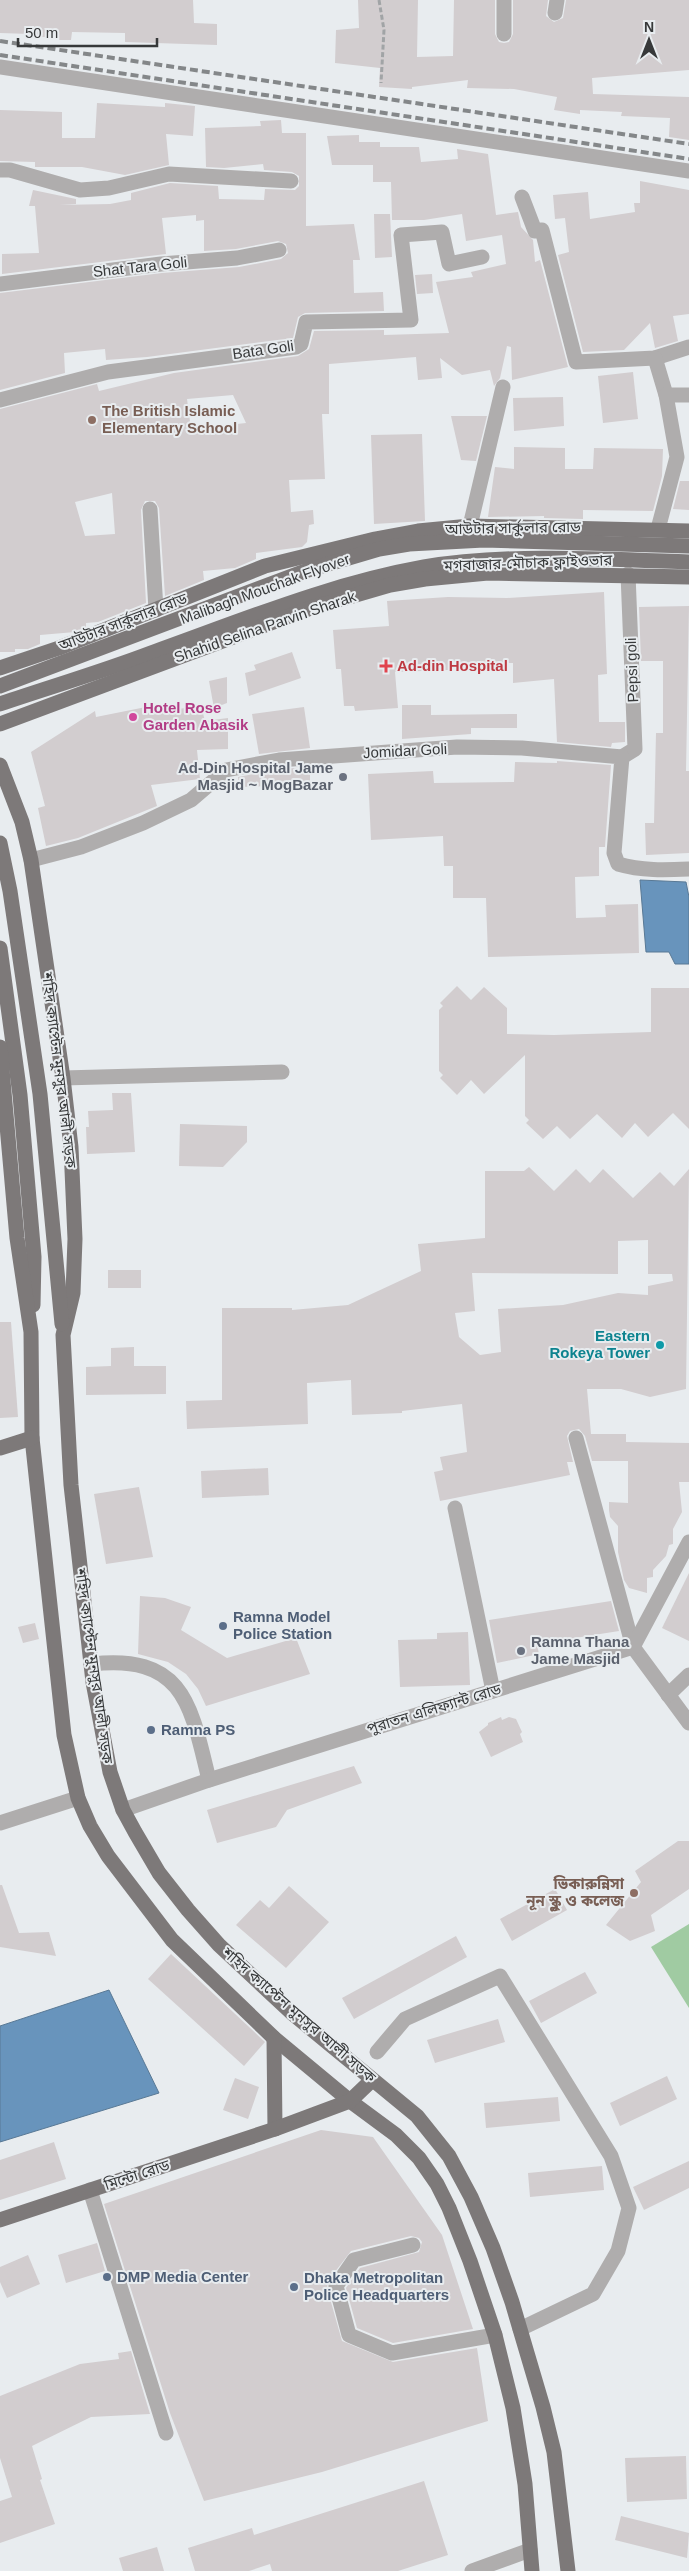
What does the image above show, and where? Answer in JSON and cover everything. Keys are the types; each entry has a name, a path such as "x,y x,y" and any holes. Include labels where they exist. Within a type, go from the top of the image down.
{"main road":[{"name":"আউটার সার্কুলার রোড","path":"0,668 156,610 265,566 375,539 418,531 470,526 587,527 689,531"},
{"path":"587,527 587,574"},
{"path":"654,575 658,529"},
{"name":"Malibagh Mouchak Flyover","path":"0,686 308,570 379,550 409,544 447,541 535,540 689,546"},
{"name":"মগবাজার-মৌচাক ফ্লাইওভার","path":"0,704 150,654 304,597 383,575 427,567 489,561 689,562"},
{"path":"0,672 20,668 80,647 249,580 272,573 308,570"},
{"name":"Shahid Selina Parvin Sharak","path":"0,724 311,608 390,585 425,579 488,573 628,574 689,577"},
{"name":"শহিদ ক্যাপ্টেন মুনসুর আলী সড়ক","path":"0,765 19,813 31,860 63,1078 71,1147 75,1246 74,1293 63,1335 72,1485 92,1664 110,1772 122,1810 159,1873 219,1945 293,2014 417,2116 449,2156 472,2197 493,2248 520,2329 554,2452 568,2571"},
{"path":"0,843 10,891 40,1094 63,1335"},
{"path":"0,867 31,860"},
{"path":"0,948 20,1095 34,1257 31,1332"},
{"name":"শহিদ ক্যাপ্টেন মুনসুর আলী সড়ক","path":"0,1046 4,1126 18,1248 31,1332 32,1438 64,1735 78,1798 90,1826 108,1856 167,1933 206,1974 274,2038 350,2101 396,2135 419,2158 437,2184 449,2208 470,2261 495,2335 513,2408 524,2484 532,2571"},
{"path":"0,1448 32,1438"},
{"path":"274,2038 275,2130"},
{"path":"350,2101 372,2080"},
{"name":"মিন্টো রোড","path":"0,2220 275,2130 350,2101"},
{"path":"495,2335 520,2329"}],"street":[{"path":"504,0 504,34"},
{"path":"0,66 689,171"},
{"path":"0,170 80,190 109,188 169,174 291,180"},
{"path":"522,197 535,231 542,230 576,362 655,358 689,347"},
{"name":"Bata Goli","path":"0,400 108,372 296,347 301,344 306,322 411,320 401,235 442,232 450,264 482,257"},
{"name":"Shat Tara Goli","path":"0,284 162,264 237,258 279,250"},
{"path":"655,358 666,395 677,457 658,529"},
{"path":"470,526 503,387"},
{"path":"666,395 689,395"},
{"path":"150,509 156,610"},
{"name":"Pepsi goli","path":"622,757 635,749 628,574"},
{"name":"Jomidar Goli","path":"31,860 81,847 143,823 191,800 226,770 279,760 456,747 522,748 622,757"},
{"path":"622,757 614,853 618,864 633,868 662,871 689,868"},
{"path":"63,1078 282,1072"},
{"path":"576,1438 632,1647 689,1723"},
{"path":"455,1508 493,1691"},
{"path":"632,1647 689,1542"},
{"name":"পুরাতন এলিফ্যান্ট রোড","path":"122,1810 209,1780 632,1647"},
{"path":"92,1664 111,1662 138,1666 159,1671 172,1682 185,1698 209,1780"},
{"path":"668,1695 689,1675"},
{"path":"0,1823 78,1798"},
{"path":"377,2052 406,2020 500,1976 611,2156 629,2208 618,2250 593,2294 520,2329"},
{"path":"90,2190 166,2433"},
{"path":"412,2245 354,2260 336,2286 349,2335 392,2353 495,2335"},
{"path":"472,2571 530,2550"}],"path":[{"path":"379,0 384,30 381,83"}],"green space":[{"path":"689,1924 689,2008 651,1947"}],"water":[{"path":"640,880 686,882 689,897 689,964 675,964 669,952 646,952"},
{"path":"109,1990 159,2093 0,2142 0,2026"}],"building":[{"path":"0,0 193,0 194,23 217,24 217,45 125,42 125,33 72,32 71,40 45,40 45,37 30,37 30,34 0,33"},
{"path":"358,0 418,0 417,57 453,56 454,0 495,0 495,34 499,42 504,43 509,42 513,34 513,0 548,0 546,16 554,22 563,18 566,0 689,0 689,70 592,78 593,94 689,97 689,140 669,137 670,118 621,116 622,112 580,110 580,114 554,110 557,97 514,89 467,88 468,80 412,87 412,89 379,87 380,68 335,63 336,30 359,28"},
{"path":"97,103 165,107 165,103 195,106 193,136 166,134 169,165 125,175 82,167 35,167 35,162 0,161 0,110 62,112 62,138 95,138"},
{"path":"281,120 282,133 306,133 306,226 354,224 360,260 353,260 354,293 383,292 384,311 305,313 298,317 293,338 147,357 106,360 105,349 64,353 65,373 0,390 0,293 162,273 239,267 281,259 288,253 286,244 278,241 236,249 204,251 204,220 196,221 196,215 162,218 166,254 2,274 2,254 39,253 35,206 29,206 33,190 76,199 76,204 60,205 110,204 131,200 131,193 170,183 218,186 219,199 264,200 265,189 295,190 299,186 299,176 292,172 264,170 263,164 224,168 206,167 205,128 261,126 260,121"},
{"path":"359,135 359,142 380,142 380,147 419,147 421,162 458,159 457,149 488,154 496,215 518,212 521,227 533,240 535,262 540,260 568,367 512,380 511,347 507,346 500,378 494,386 490,370 462,375 440,358 442,378 418,380 416,357 329,364 329,414 322,414 325,479 289,480 291,512 313,510 314,524 309,525 307,542 302,547 256,553 256,559 235,568 203,571 204,580 165,596 159,508 155,501 145,501 141,510 146,603 98,622 86,623 86,627 75,632 40,635 40,644 28,649 15,649 15,652 0,652 0,409 97,384 99,391 174,373 298,356 309,349 314,331 384,330 384,335 449,333 436,282 473,277 471,272 506,264 502,235 466,241 462,214 424,220 392,220 391,182 373,182 373,165 332,165 327,136","holes":["233,395 246,423 191,429 187,399","112,493 115,534 85,536 75,502"]},
{"path":"640,181 689,190 689,314 673,316 678,341 655,348 650,323 624,350 583,352 558,255 569,252 565,218 555,219 553,195 588,192 590,219 635,212 634,203 640,203"},
{"path":"374,214 390,214 392,257 375,258"},
{"path":"432,274 433,293 417,294 415,275"},
{"path":"633,372 638,419 603,423 598,376"},
{"path":"563,397 564,426 514,431 513,398"},
{"path":"451,416 487,416 476,461 461,460"},
{"path":"422,434 425,521 374,524 371,435"},
{"path":"514,447 565,448 565,469 593,469 594,448 663,449 662,476 653,511 583,510 583,519 544,518 544,516 488,517 495,467 514,469"},
{"path":"680,481 689,481 689,510 673,509"},
{"path":"604,592 607,674 598,675 599,722 625,722 625,742 612,743 611,747 557,742 554,679 513,683 513,663 448,662 448,670 395,672 398,708 355,711 354,706 344,706 341,669 336,669 333,630 389,626 387,601 448,597 507,598"},
{"path":"689,606 686,771 689,771 689,853 646,855 645,823 654,823 656,733 663,733 663,661 641,661 639,607"},
{"path":"292,652 301,678 249,696 245,673 256,670 254,665"},
{"path":"227,677 227,703 214,708 209,681"},
{"path":"402,705 431,705 431,715 517,714 517,728 471,728 471,734 402,739"},
{"path":"201,706 205,721 228,718 228,749 197,750 200,779 151,785 157,806 78,838 46,846 38,808 45,806 31,752 95,711 96,717 146,707 147,713"},
{"path":"304,707 310,748 259,754 252,714"},
{"path":"557,761 611,765 605,847 599,847 599,876 575,877 576,918 606,917 605,905 638,904 639,953 488,957 486,898 453,898 453,866 444,866 443,836 371,840 368,774 433,771 434,783 514,782 515,762 557,763"},
{"path":"310,767 310,784 273,781 273,786 239,787 238,777 280,769"},
{"path":"457,986 471,1000 484,987 507,1008 507,1034 554,1035 651,1032 651,988 689,988 689,1129 673,1113 648,1137 635,1123 622,1138 597,1114 570,1139 557,1126 543,1139 526,1123 529,1120 525,1116 525,1055 484,1094 471,1080 457,1095 440,1078 443,1075 439,1071 439,1010 443,1006 440,1003"},
{"path":"112,1093 131,1093 135,1152 87,1154 86,1127 89,1127 88,1111 113,1110"},
{"path":"180,1124 247,1126 247,1142 223,1167 179,1166"},
{"path":"529,1167 554,1191 576,1169 590,1183 603,1169 633,1198 660,1172 674,1186 689,1169 686,1389 650,1397 621,1389 587,1389 591,1434 626,1434 626,1442 689,1443 689,1482 679,1482 682,1512 673,1529 673,1544 669,1545 666,1556 653,1570 653,1577 647,1578 647,1593 629,1588 624,1580 618,1552 618,1526 610,1517 609,1502 628,1503 628,1461 592,1461 585,1436 579,1429 570,1431 567,1436 573,1462 567,1462 570,1475 440,1501 434,1472 443,1470 440,1457 467,1452 462,1404 402,1411 402,1413 352,1415 351,1380 307,1383 308,1424 187,1429 186,1401 222,1400 222,1308 292,1308 292,1310 348,1305 421,1271 418,1244 485,1238 485,1171 524,1171","holes":["648,1240 648,1274 672,1274 673,1281 648,1286 648,1295 618,1293 563,1305 498,1309 501,1352 480,1355 459,1337 455,1313 475,1311 472,1273 618,1274 618,1241"]},
{"path":"108,1270 141,1270 141,1288 108,1288"},
{"path":"0,1322 11,1322 18,1417 0,1418"},
{"path":"134,1347 134,1366 166,1366 166,1394 86,1395 86,1367 111,1366 111,1348"},
{"path":"268,1468 269,1495 202,1498 201,1471"},
{"path":"139,1487 153,1557 106,1564 94,1494"},
{"path":"689,1573 689,1641 662,1628"},
{"path":"140,1596 165,1598 191,1607 181,1630 227,1658 296,1638 310,1674 206,1706 198,1689 186,1674 168,1662 138,1654"},
{"path":"611,1601 619,1631 537,1644 539,1654 497,1663 489,1620"},
{"path":"35,1623 39,1639 23,1643 18,1627"},
{"path":"468,1632 470,1685 400,1687 398,1640 437,1639 437,1633"},
{"path":"501,1717 502,1720 509,1717 516,1719 522,1732 520,1734 523,1742 491,1757 479,1732 488,1723"},
{"path":"354,1766 362,1783 287,1810 276,1827 217,1843 207,1810"},
{"path":"678,1841 689,1841 689,1889 651,1915 655,1931 630,1941 606,1925 641,1882 635,1871"},
{"path":"0,1885 2,1885 19,1933 49,1932 56,1956 0,1947"},
{"path":"289,1886 329,1922 286,1968 236,1925 260,1900 269,1908"},
{"path":"555,1889 567,1910 512,1941 500,1919"},
{"path":"456,1936 467,1957 354,2019 342,1998"},
{"path":"171,1954 265,2042 244,2066 148,1979"},
{"path":"585,1972 597,1993 541,2023 529,2001"},
{"path":"498,2019 505,2042 435,2063 427,2040"},
{"path":"667,2076 677,2099 620,2126 610,2103"},
{"path":"235,2078 259,2087 248,2119 223,2110"},
{"path":"558,2097 560,2121 486,2128 484,2103"},
{"name":"Dhaka Metropolitan Police Headquarters","path":"321,2130 373,2137 442,2235 473,2329 393,2343 357,2328 346,2288 360,2268 419,2252 422,2242 419,2238 411,2236 351,2251 328,2281 327,2288 342,2341 393,2362 477,2348 488,2421 322,2472 204,2501 170,2413 104,2204"},
{"path":"54,2142 66,2179 0,2200 0,2160"},
{"path":"689,2161 689,2188 644,2210 633,2187"},
{"path":"602,2166 604,2190 530,2197 528,2173"},
{"path":"97,2243 105,2271 66,2283 58,2255"},
{"path":"28,2255 40,2284 7,2298 0,2282 0,2267"},
{"path":"131,2351 150,2414 91,2417 32,2446 42,2479 40,2480 55,2524 0,2543 0,2501 12,2497 0,2458 0,2396 80,2364 119,2359 118,2353"},
{"path":"686,2456 687,2499 627,2502 625,2458"},
{"path":"424,2481 448,2555 398,2571 272,2571 270,2564 249,2571 195,2571 188,2548 252,2528 254,2535"},
{"path":"621,2516 689,2533 687,2558 615,2540"},
{"path":"157,2547 164,2571 123,2571 119,2558"}],"railway":[{"path":"0,41 689,144"},
{"path":"0,55 689,159"}],"place":[{"name":"The British Islamic Elementary School","path":"92,420"},
{"name":"Ad-din Hospital","path":"386,666"},
{"name":"Hotel Rose Garden Abasik","path":"133,717"},
{"name":"Ad-Din Hospital Jame Masjid ~ MogBazar","path":"343,777"},
{"name":"Eastern Rokeya Tower","path":"660,1345"},
{"name":"Ramna Model Police Station","path":"223,1626"},
{"name":"Ramna Thana Jame Masjid","path":"521,1651"},
{"name":"Ramna PS","path":"151,1730"},
{"name":"ভিকারুন্নিসা নূন স্কুল ও কলেজ","path":"634,1893"},
{"name":"DMP Media Center","path":"107,2277"},
{"name":"Dhaka Metropolitan Police Headquarters","path":"294,2287"}]}
